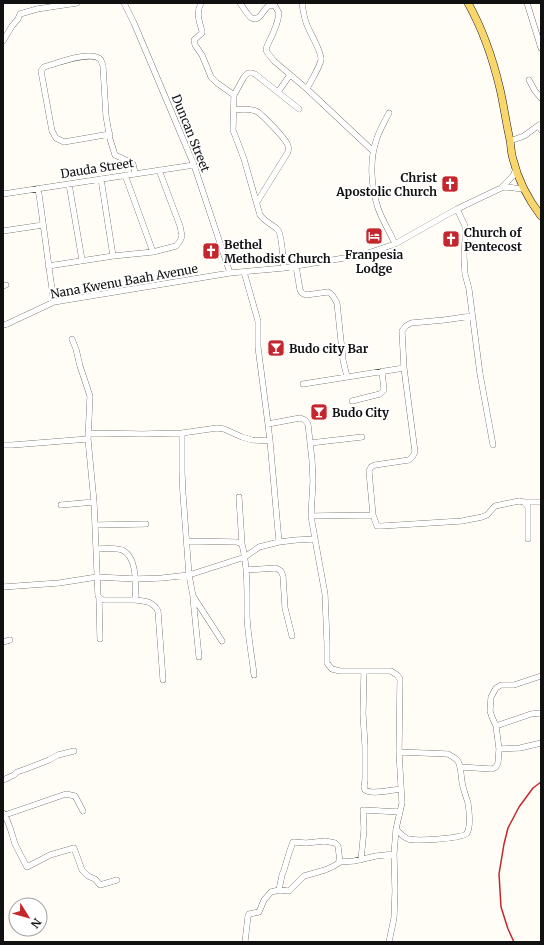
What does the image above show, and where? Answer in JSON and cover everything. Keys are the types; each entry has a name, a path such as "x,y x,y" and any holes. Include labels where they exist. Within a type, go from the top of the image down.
{"main road":[{"path":"468,3 483,34 495,67 516,169 523,189 541,216"}],"street":[{"path":"3,41 20,14 37,6 74,3"},
{"name":"Duncan Street","path":"124,3 134,23 194,165 230,273"},
{"path":"201,3 198,10 198,16 202,33 194,40 195,45 202,55 211,77 217,84 234,95"},
{"path":"240,3 248,15 255,20 258,19 267,7 270,5 275,6 279,13 277,25 266,50 267,52 274,61 307,89 373,151"},
{"path":"302,3 306,23 320,54 321,60 307,89"},
{"path":"527,3 541,48"},
{"path":"110,134 64,142 56,138 52,131 41,71 44,67 78,57 90,56 97,57 101,60 103,66 105,104 110,134 112,147 115,155 128,160 133,164 135,173"},
{"path":"284,268 280,233 263,220 260,215 244,159 233,130 234,95 244,77 248,73 252,73 299,109"},
{"path":"278,92 290,75"},
{"path":"529,80 541,98"},
{"path":"234,110 250,109 260,114 288,145 288,152 257,202"},
{"path":"389,112 382,124 373,151 372,180 378,209 396,244"},
{"path":"510,140 524,136 540,125"},
{"name":"Dauda Street","path":"3,194 194,165"},
{"name":"Nana Kwenu Baah Avenue","path":"499,190 513,176 516,169"},
{"path":"48,266 82,260 154,252 176,246 182,236 180,226 159,170"},
{"path":"125,175 154,252"},
{"path":"100,179 113,256"},
{"path":"69,184 82,260"},
{"name":"Nana Kwenu Baah Avenue","path":"3,325 54,302 230,273 284,268 362,255 396,244 457,209 506,187 523,189"},
{"path":"38,188 54,302"},
{"path":"3,189 3,194"},
{"path":"457,209 465,226 465,274 480,374 493,445"},
{"path":"3,230 44,225"},
{"path":"296,266 300,290 302,293 306,295 328,292 331,293 337,303 343,360 347,377"},
{"path":"244,272 258,321 258,347 270,441 279,542"},
{"path":"472,316 411,323 402,331 404,368 415,452 410,460 375,465 371,467 369,471 373,515 377,526 462,520 487,515 495,506 519,501 541,502"},
{"path":"72,339 90,396 88,440 94,502 100,639"},
{"path":"303,384 404,368"},
{"path":"352,401 380,394 384,390 382,371"},
{"path":"268,424 300,418 305,420 308,424 313,481 312,516 324,594 327,663 332,669 340,671 391,671 400,679 399,752 402,803 396,829 394,854 394,918 389,942"},
{"path":"88,433 182,433 217,428 224,429 252,440 270,441"},
{"path":"182,433 182,473 189,575 193,596 199,656"},
{"path":"310,444 362,437"},
{"path":"3,445 88,440"},
{"path":"238,498 242,544 245,557 248,619 254,675"},
{"path":"61,505 94,502"},
{"path":"524,502 528,508 528,539"},
{"path":"312,516 373,515"},
{"path":"95,525 146,524"},
{"path":"3,587 59,583 97,577 136,579 189,575 245,557 259,547 279,542 316,539"},
{"path":"187,541 237,542 242,544"},
{"path":"96,549 124,550 131,560 136,579 135,600"},
{"path":"246,570 276,568 281,571 283,576 286,608 292,636"},
{"path":"193,596 222,641"},
{"path":"99,598 104,600 135,600 149,602 155,605 158,610 163,680"},
{"path":"3,642 10,640"},
{"path":"364,671 364,787 368,792 401,789"},
{"path":"460,767 492,770 496,767 498,763 499,749 496,726 490,711 491,697 496,688 501,685 514,684 541,676"},
{"path":"496,726 531,714 541,713"},
{"path":"499,749 520,748 541,743"},
{"path":"3,780 17,772 74,751"},
{"path":"396,829 402,836 413,840 459,837 467,833 469,827 468,804 462,783 460,767 457,760 448,754 399,752"},
{"path":"83,811 75,796 66,794 4,814 15,843 27,867 50,855 74,848 82,870 88,876 95,879 100,885 117,880"},
{"path":"361,860 364,829 363,810 400,812"},
{"path":"279,890 282,875 293,842 306,843 325,841 335,843 340,851 340,862"},
{"path":"245,942 249,914 259,912 264,900 271,892 279,890 289,891 304,876 325,870 340,862 354,862 376,856 394,854"}],"railway":[{"path":"514,942 501,907 499,874 504,844 508,828 519,807 533,788 541,782"}],"place":[{"name":"Christ Apostolic Church","path":"450,184"},
{"name":"Franpesia Lodge","path":"374,236"},
{"name":"Church of Pentecost","path":"451,239"},
{"name":"Bethel Methodist Church","path":"211,251"},
{"name":"Budo city Bar","path":"276,348"},
{"name":"Budo City","path":"319,412"}]}
